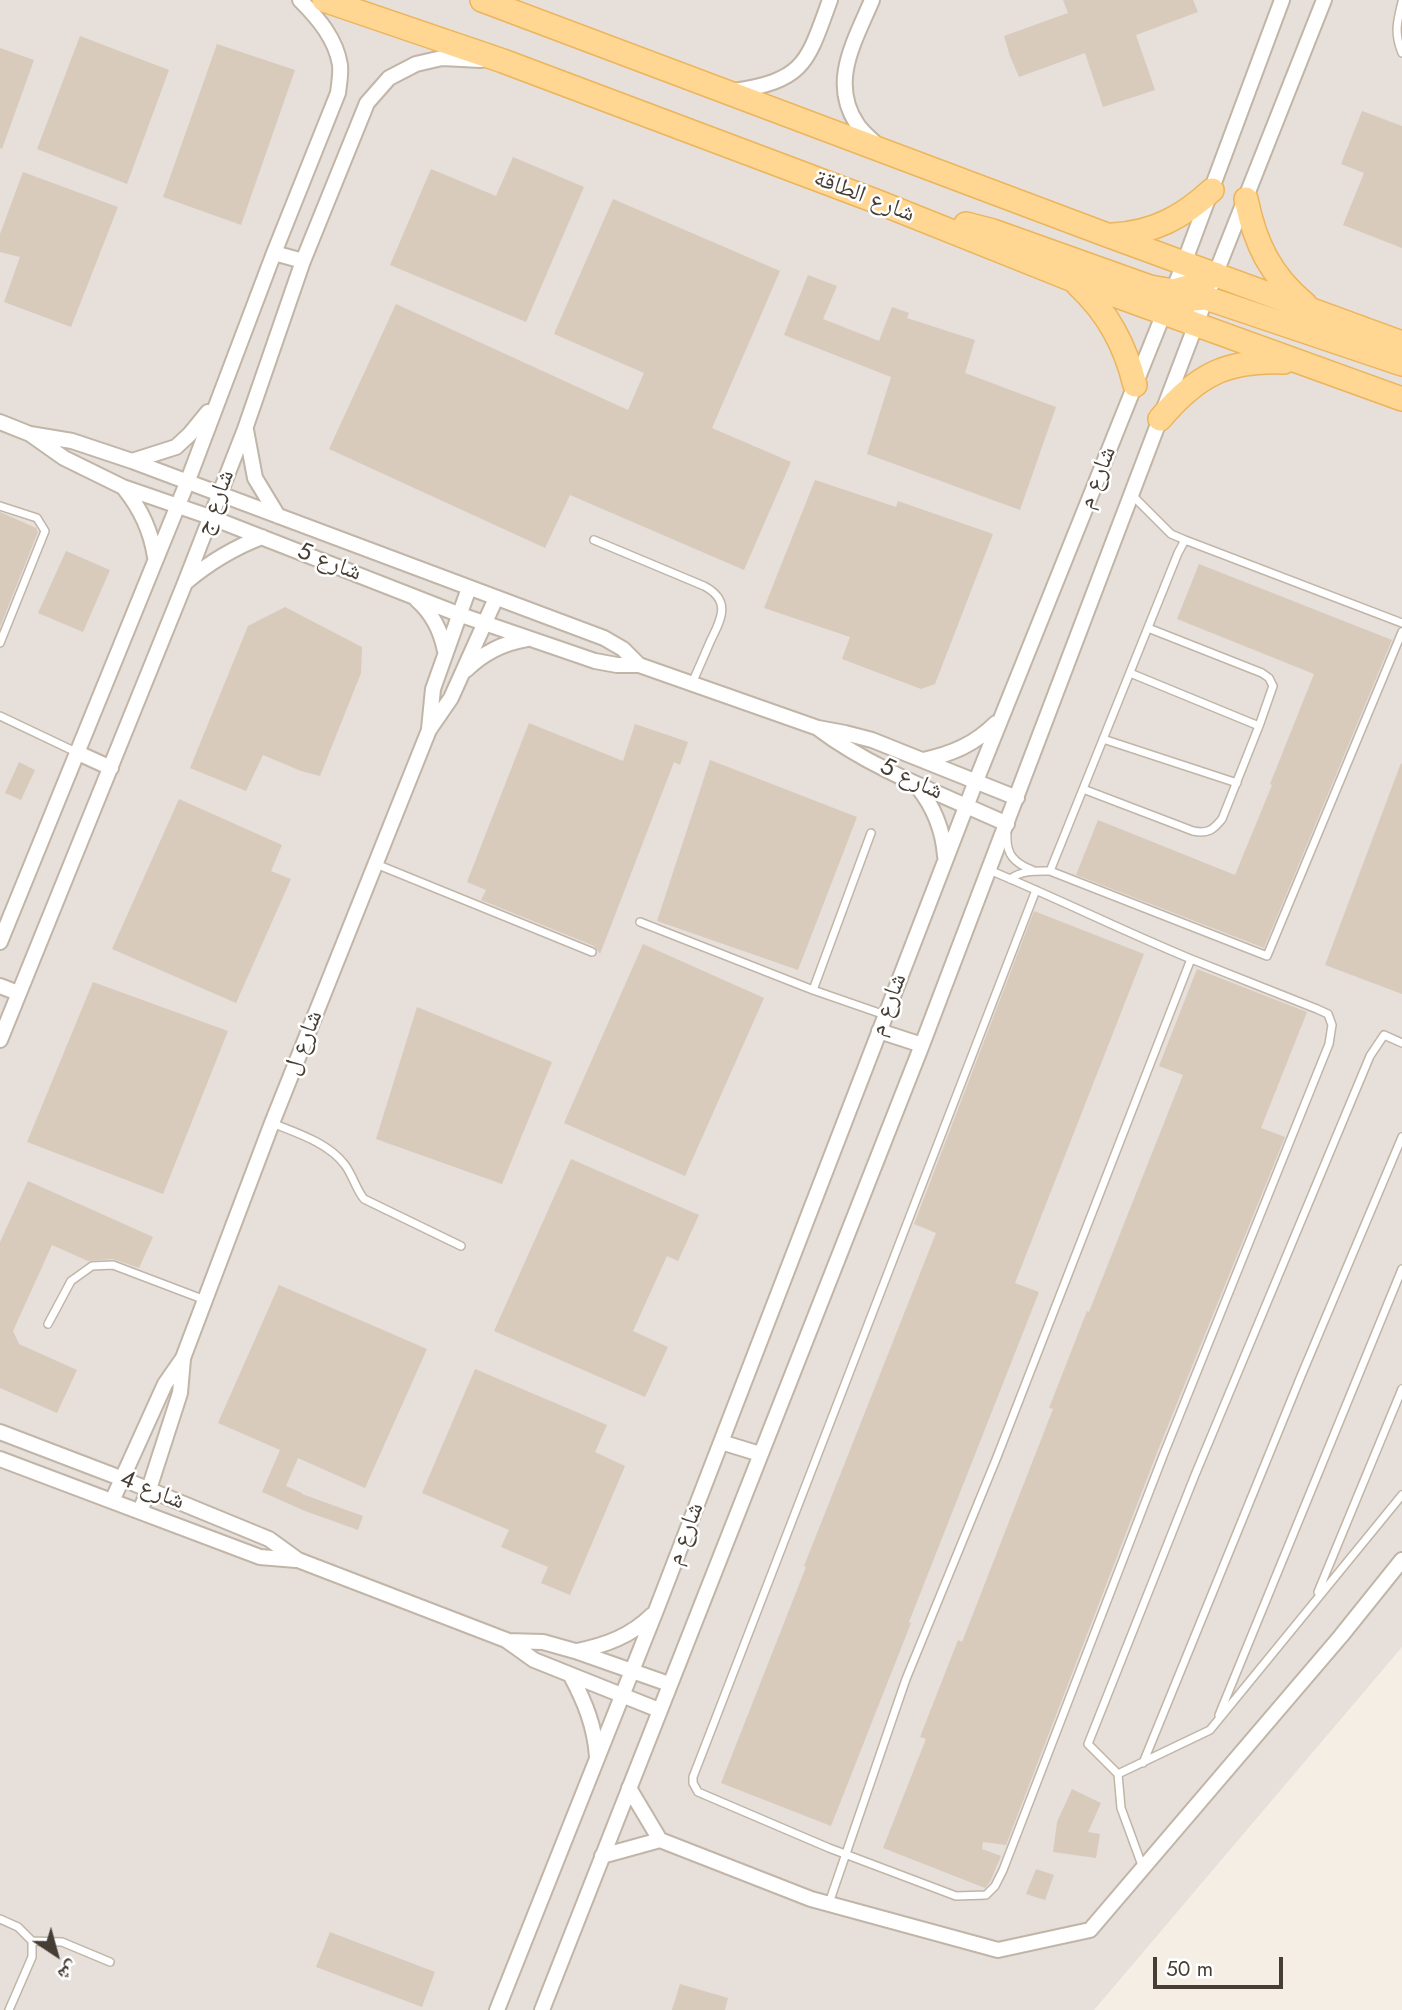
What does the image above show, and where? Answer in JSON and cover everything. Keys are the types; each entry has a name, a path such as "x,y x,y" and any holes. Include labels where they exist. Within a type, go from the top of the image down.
{"main road":[{"name":"شارع الطاقة","path":"324,0 503,61 878,202 1073,280 1169,301 1197,323 1402,399"},
{"name":"شارع الطاقة","path":"482,0 1402,343"},
{"path":"1107,235 1131,234 1175,219 1195,206 1212,190"},
{"path":"1246,199 1251,225 1261,250 1283,283 1312,311"},
{"path":"878,202 993,231 1150,287 1169,301 1206,298 1402,365"},
{"path":"1169,301 1215,274"},
{"path":"1073,280 1102,310 1113,327 1123,345 1135,385"},
{"path":"1160,419 1180,396 1202,379 1227,367 1254,362 1307,364"}],"street":[{"name":"شارع ج","path":"0,942 187,482 338,93 340,66 334,44 323,26 300,0"},
{"path":"726,93 780,81 800,67 812,49 830,0"},
{"path":"872,0 845,68 844,89 857,124 882,150"},
{"name":"شارع م","path":"497,2010 597,1762 976,781 1184,263 1282,0"},
{"name":"شارع م","path":"542,2010 922,1045 1215,274 1324,0"},
{"name":"شارع ج","path":"0,1040 185,583 245,429 303,261 368,103 389,79 416,64 442,58 503,61"},
{"path":"274,253 303,261"},
{"path":"132,461 176,447 216,403"},
{"name":"شارع 5","path":"0,422 30,434 72,441 132,461 604,638 623,649 639,665"},
{"path":"245,429 255,478 278,516"},
{"name":"شارع 5","path":"30,434 64,458 123,487 210,517 458,614 595,661 639,665 818,729 859,736 1017,798"},
{"path":"123,487 146,520 156,559"},
{"path":"185,583 227,552 262,537"},
{"name":"شارع ل","path":"429,730 433,689 469,588"},
{"path":"404,591 420,602 432,617 441,633 446,652"},
{"name":"شارع ل","path":"112,1501 164,1384 183,1358 272,1124 429,730 451,698 496,598"},
{"path":"463,674 476,660 493,649 531,638"},
{"path":"923,760 946,755 967,746 986,733 1002,717"},
{"name":"شارع 5","path":"818,729 854,753 1007,824"},
{"path":"78,753 111,768"},
{"path":"914,782 928,799 938,819 944,840 946,863"},
{"path":"0,986 18,993"},
{"path":"879,1031 922,1045"},
{"name":"شارع ل","path":"140,1511 180,1393 183,1358"},
{"name":"شارع 4","path":"0,1432 149,1489 269,1539 298,1560 506,1640 534,1660 659,1710"},
{"path":"721,1442 760,1454"},
{"name":"شارع 4","path":"0,1459 260,1557 298,1560"},
{"path":"603,1856 660,1840 811,1899 998,1950 1090,1930 1341,1636 1402,1560"},
{"path":"575,1651 612,1642 644,1622 657,1608"},
{"name":"شارع 4","path":"506,1640 543,1642 669,1684"},
{"path":"571,1676 588,1709 597,1762"},
{"path":"629,1788 660,1840"}],"lane":[{"path":"1402,2 1396,39 1402,53"},
{"path":"1131,494 1171,534 1402,623"},
{"path":"0,506 37,519 45,530 0,642"},
{"path":"594,540 704,586 719,598 722,610 720,623 692,684"},
{"path":"1050,871 1185,540"},
{"path":"1083,789 1204,834 1214,829 1222,819 1237,783 1273,687 1269,678 1147,628"},
{"path":"1010,879 1017,873 1050,871 1267,956 1402,632"},
{"path":"1129,673 1259,726"},
{"path":"0,716 78,753"},
{"path":"1103,739 1237,783"},
{"path":"1007,824 1009,852 1032,871"},
{"path":"813,990 871,833"},
{"path":"376,864 592,952"},
{"path":"989,870 1035,890 1191,959 1328,1014 1332,1025 1329,1044 1168,1443 995,1886 986,1895 956,1896 829,1848 698,1792 693,1777 1035,890"},
{"path":"640,922 884,1015"},
{"path":"829,1903 906,1679 997,1457 1191,959"},
{"path":"1143,1868 1121,1808 1118,1774 1088,1744 1195,1475 1370,1056 1384,1035 1402,1042"},
{"path":"272,1124 319,1142 345,1164 364,1199 460,1247"},
{"path":"1143,1763 1402,1137"},
{"path":"48,1324 71,1281 92,1266 113,1265 205,1300"},
{"path":"1215,1724 1402,1269"},
{"path":"1314,1602 1402,1389"},
{"path":"1118,1774 1210,1730 1402,1495"},
{"path":"0,1919 18,1927 32,1941 62,1942 110,1962"},
{"path":"9,2010 32,1957 32,1941"}],"shaded area":[{"path":"0,0 1402,0 1402,1647 1094,2010 0,2010"}],"building":[{"path":"1063,0 1193,0 1198,12 1136,35 1155,90 1103,107 1085,53 1019,77 1010,56 1004,36 1068,13"},
{"path":"80,36 169,70 127,184 37,149"},
{"path":"217,44 295,70 241,225 163,197"},
{"path":"0,48 34,60 2,149 0,148"},
{"path":"1362,111 1402,126 1402,248 1343,225 1364,173 1341,164"},
{"path":"513,157 584,187 526,322 390,265 431,169 496,196"},
{"path":"23,172 118,207 71,327 4,302 20,257 0,252 0,234"},
{"path":"613,199 780,271 712,428 791,462 744,570 570,495 545,548 329,449 396,304 628,410 644,373 554,334"},
{"path":"808,275 837,286 823,319 879,341 892,307 909,313 907,318 975,340 965,373 1056,407 1020,510 867,454 891,377 784,335"},
{"path":"815,480 896,507 898,501 993,534 935,684 921,689 842,659 850,637 764,608"},
{"path":"0,512 36,528 38,532 0,627"},
{"path":"66,551 110,570 83,632 38,613"},
{"path":"1199,564 1392,640 1264,948 1076,875 1098,820 1235,875 1272,785 1270,784 1314,674 1177,619"},
{"path":"285,607 362,647 361,673 320,776 263,755 246,791 190,768 248,626"},
{"path":"529,723 623,761 635,724 688,742 680,765 674,762 600,954 594,946 481,900 486,890 467,882"},
{"path":"710,760 857,817 798,970 657,921"},
{"path":"19,762 35,770 21,800 5,793"},
{"path":"1402,764 1402,994 1325,965"},
{"path":"179,799 282,845 271,871 291,879 236,1003 112,949"},
{"path":"1034,911 1144,954 1015,1283 1039,1292 831,1826 721,1783 936,1233 914,1224"},
{"path":"643,944 764,998 685,1176 564,1123"},
{"path":"1197,969 1307,1012 1261,1128 1285,1137 1158,1450 1006,1845 983,1842 982,1849 1001,1856 985,1888 883,1848 926,1739 920,1737 958,1640 962,1642 1053,1409 1049,1408 1183,1075 1159,1066"},
{"path":"93,982 228,1031 163,1194 27,1142"},
{"path":"417,1007 552,1062 502,1184 376,1139"},
{"path":"571,1159 699,1215 678,1261 667,1256 633,1331 668,1347 645,1397 494,1331"},
{"path":"28,1181 153,1237 139,1268 113,1259 88,1261 52,1245 13,1331 19,1344 77,1370 57,1413 0,1388 0,1242"},
{"path":"279,1285 427,1349 365,1488 298,1458 286,1486 363,1516 358,1530 262,1492 280,1450 218,1423"},
{"path":"475,1369 607,1425 595,1452 625,1466 570,1595 541,1583 548,1567 501,1547 509,1530 422,1493"},
{"path":"1072,1789 1101,1803 1088,1832 1100,1834 1096,1858 1053,1852 1057,1822"},
{"path":"1036,1869 1054,1875 1045,1900 1026,1894"},
{"path":"330,1932 435,1972 422,2007 316,1967"},
{"path":"680,1984 728,1998 725,2010 672,2010"}]}
